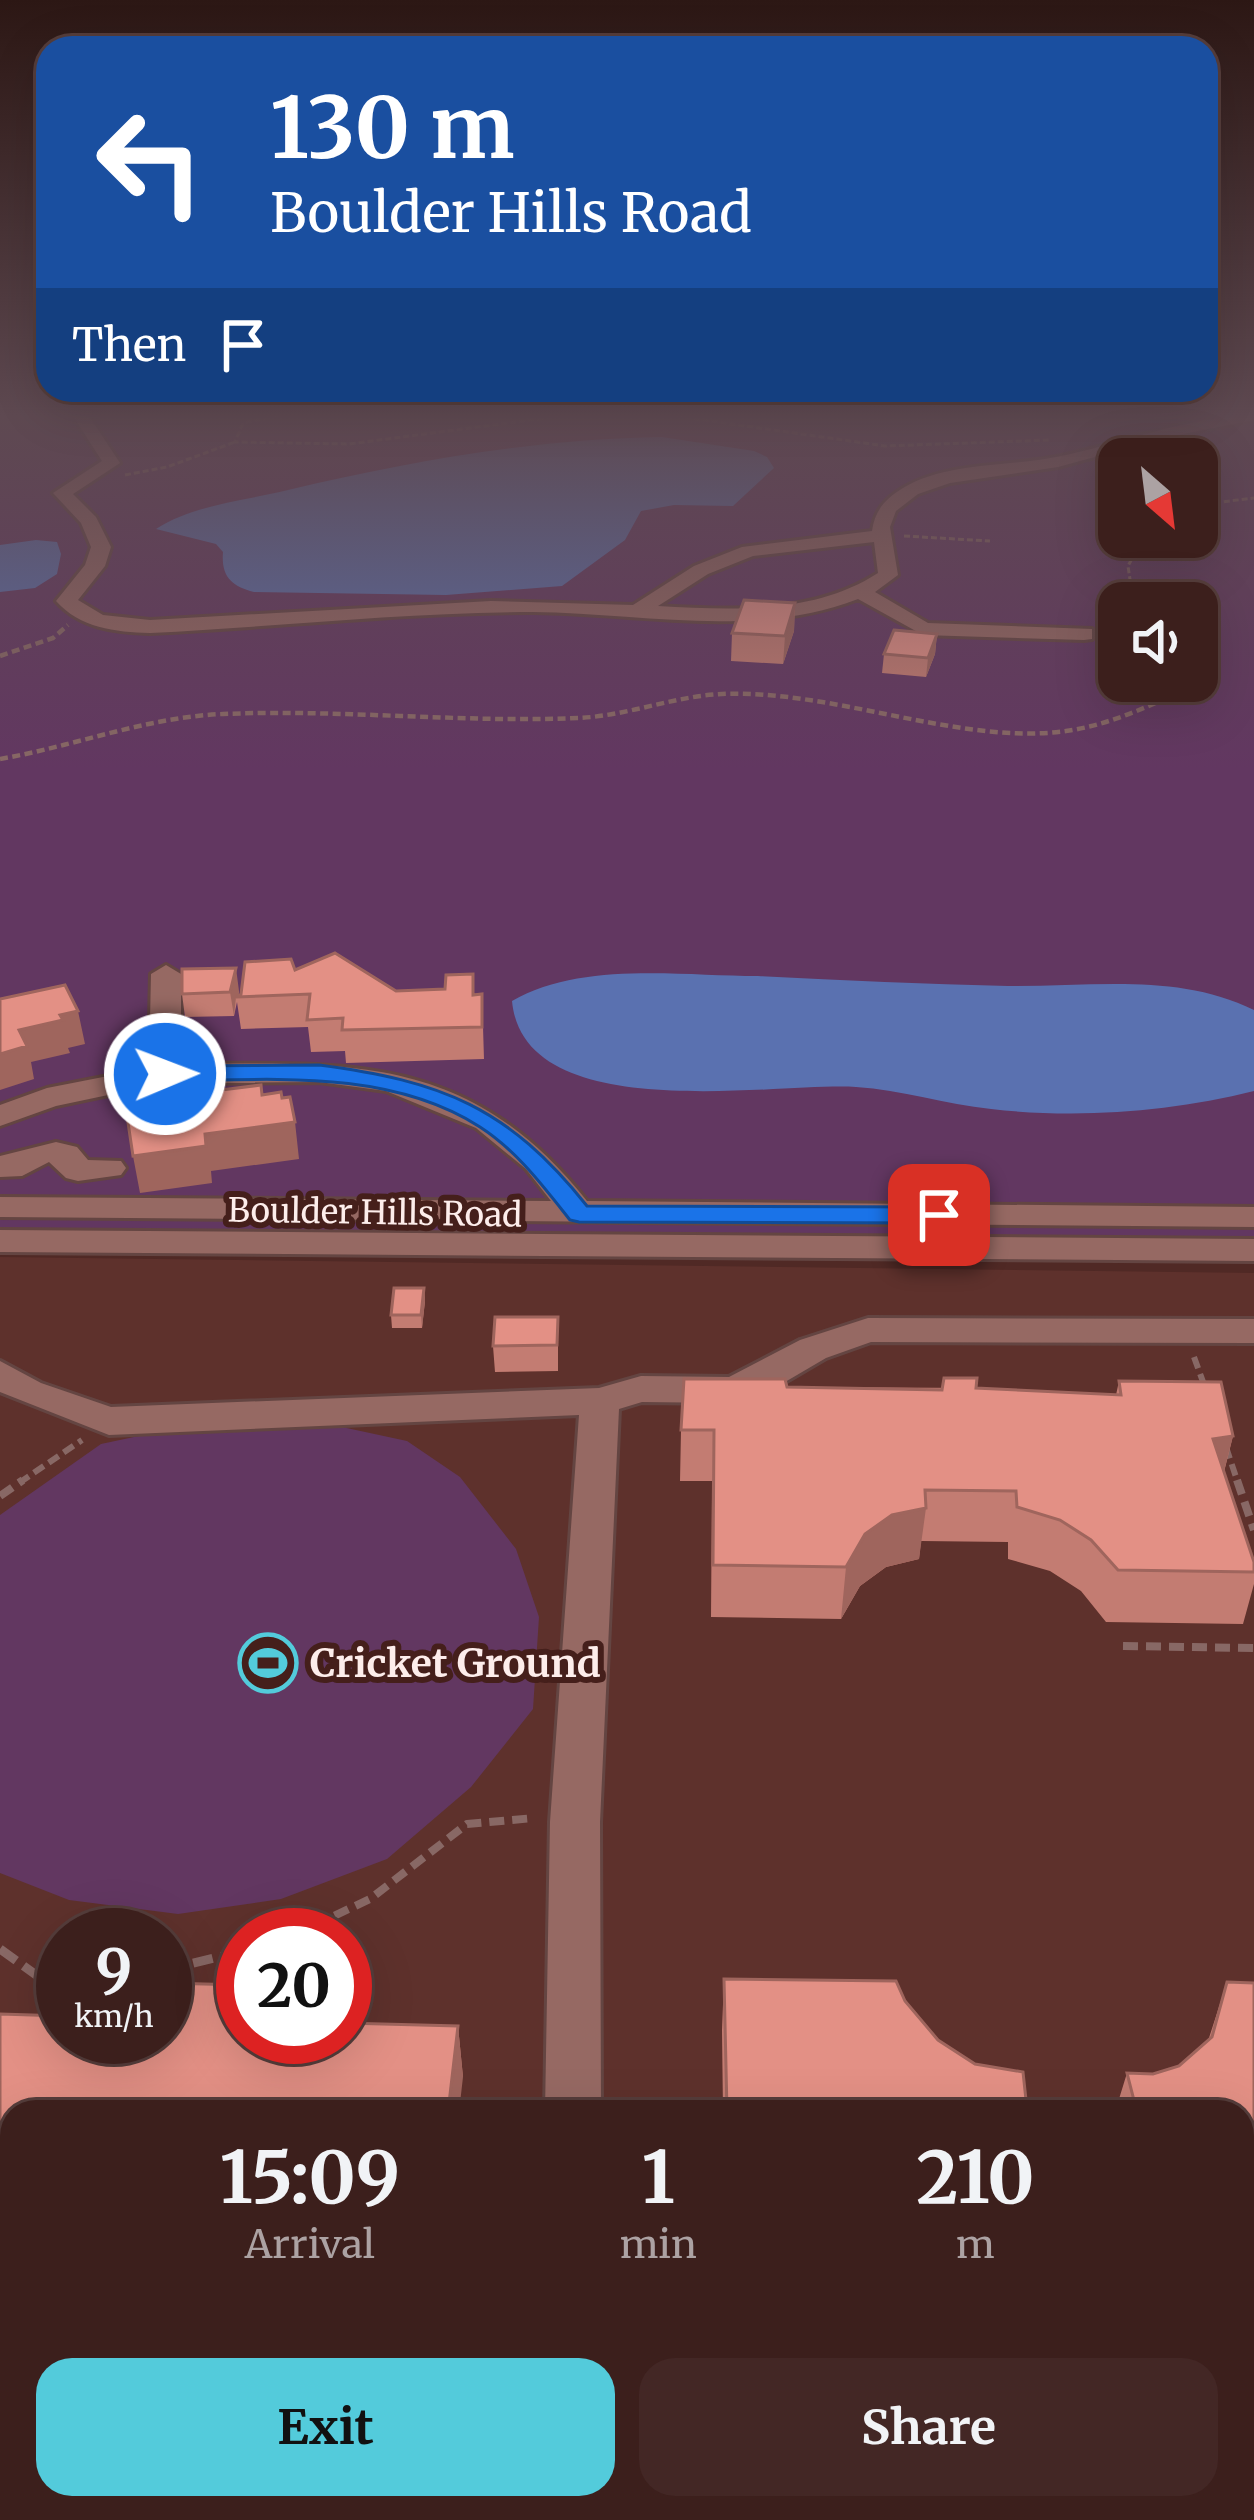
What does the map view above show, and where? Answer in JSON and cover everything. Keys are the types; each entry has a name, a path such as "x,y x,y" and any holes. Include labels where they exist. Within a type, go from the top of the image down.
{"lane":[{"path":"95,534 101,547 95,566 67,601 79,614 122,626 529,606 640,609 782,612 862,593 888,575 883,535 749,551 701,570 640,609"},
{"path":"862,593 904,622 941,632 1084,634"},
{"path":"165,1074 166,974"},
{"path":"0,1116 47,1098 165,1074 319,1072 392,1082 488,1121 538,1162 579,1214"},
{"path":"0,1166 10,1168 38,1152 60,1151 74,1160 78,1171 109,1168"},
{"name":"Boulder Hills Road","path":"0,1207 1254,1216"},
{"name":"Boulder Hills Road","path":"0,1241 1254,1250"},
{"path":"0,1374 27,1392 109,1420 600,1401 641,1389 730,1390 754,1383 813,1349 868,1330 1254,1331"},
{"path":"573,2100 575,1822 600,1401"}],"path":[{"path":"883,535 990,542"},
{"path":"0,656 53,638 79,614"},
{"path":"0,759 183,717 320,712 582,718 722,694 827,701 990,730 1063,732 1162,702"},
{"path":"1185,1330 1208,1397"},
{"path":"0,1496 109,1420"},
{"path":"1223,1441 1254,1530"},
{"path":"1124,1646 1254,1648"},
{"path":"355,1908 398,1880 444,1834 471,1820 497,1815 575,1822"},
{"path":"0,1949 36,1974"}],"shaded area":[{"path":"0,534 1098,534 1098,558 1218,558 1218,534 1254,534 1254,1259 0,1247"},
{"path":"0,1257 1254,1273 1254,2100 0,2100"},
{"name":"Cricket Ground","path":"328,1424 407,1441 460,1477 516,1549 539,1617 533,1709 471,1787 387,1859 281,1899 192,1912 192,1908 131,1908 69,1900 0,1873 0,1515 101,1444 148,1434"}],"water":[{"path":"174,534 629,534 562,586 446,595 254,592 229,579 223,552 216,544"},
{"path":"57,542 61,554 57,574 35,588 0,592 0,545"},
{"path":"664,973 1008,986 1164,986 1225,998 1254,1010 1254,1091 1157,1109 1057,1113 991,1109 856,1087 658,1090 604,1083 559,1067 527,1041 512,1001 569,980"}],"building":[{"path":"744,600 795,603 785,636 732,633"},
{"path":"894,630 937,634 928,658 884,654"},
{"path":"335,953 396,991 445,989 446,975 473,974 473,995 482,994 482,1027 342,1030 343,1018 307,1020 310,994 236,997 241,994 245,962 291,959 295,970"},
{"path":"236,968 230,992 182,994 182,969"},
{"path":"65,985 78,1011 60,1015 63,1020 19,1030 27,1046 0,1054 0,999"},
{"path":"176,1064 177,1071 194,1069 197,1093 261,1085 262,1095 281,1092 282,1098 290,1097 295,1122 205,1134 206,1146 133,1156 126,1109 134,1108 131,1069"},
{"path":"394,1288 424,1288 421,1315 391,1315"},
{"path":"495,1317 558,1317 557,1345 493,1346"},
{"path":"944,1378 977,1378 976,1388 1121,1395 1119,1381 1221,1382 1233,1436 1213,1439 1254,1572 1118,1570 1091,1540 1060,1520 1017,1507 1016,1491 925,1490 926,1508 892,1515 865,1534 846,1567 713,1565 714,1430 681,1430 684,1379 785,1379 787,1387 942,1390"},
{"path":"724,1979 896,1981 905,2001 938,2040 975,2064 1023,2072 1026,2100 727,2100"},
{"path":"1227,1982 1254,1983 1254,2100 1134,2100 1127,2073 1153,2074 1179,2066 1212,2037"},
{"path":"192,1984 216,1984 216,2064 372,2064 372,2024 458,2026 449,2100 0,2100 0,2014 36,2015 36,2064 192,2064"}],"place":[{"name":"Cricket Ground","path":"268,1663"}],"route":[{"path":"165,1074 319,1072 392,1082 488,1121 538,1162 579,1214 939,1215"}]}
